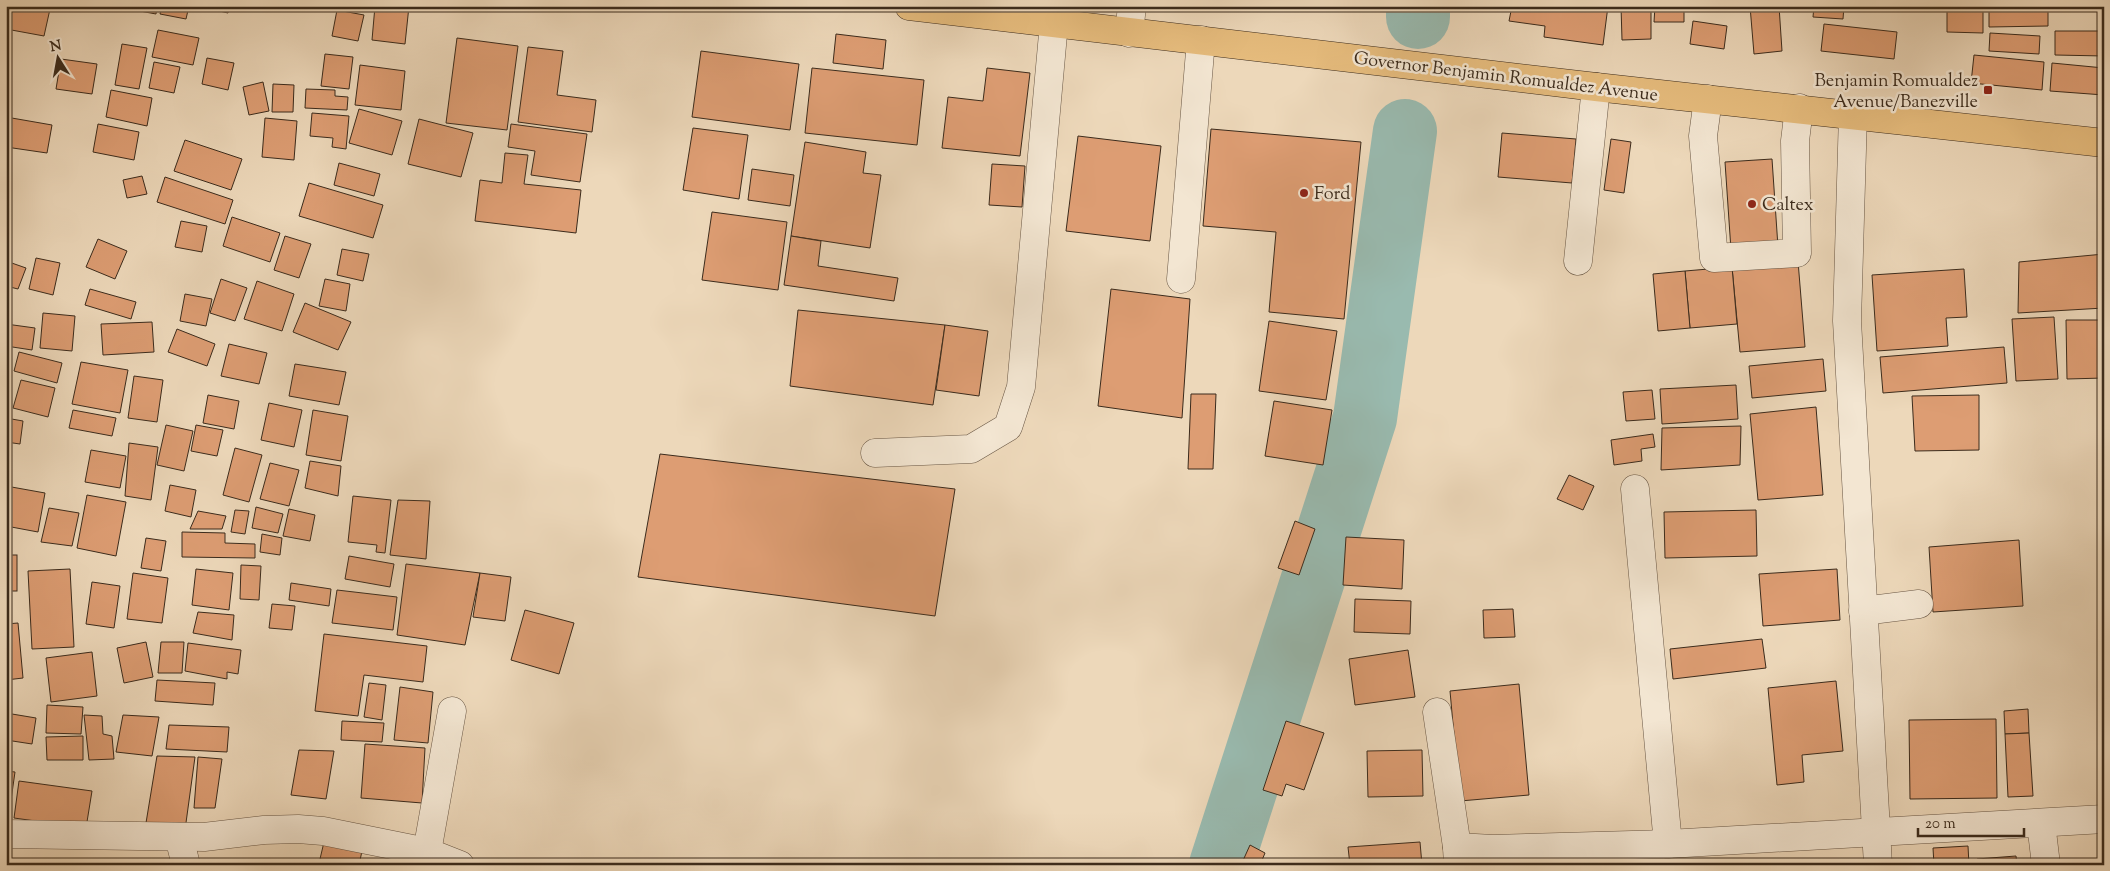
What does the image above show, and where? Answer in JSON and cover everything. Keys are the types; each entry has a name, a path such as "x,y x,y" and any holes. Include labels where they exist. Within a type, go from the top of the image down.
{"main road":[{"name":"Governor Benjamin Romualdez Avenue","path":"909,6 1596,87 2104,143"}],"street":[{"path":"1129,33 1132,6"},
{"path":"875,453 971,448 1008,427 1021,387 1054,23"},
{"path":"1181,279 1201,40"},
{"path":"1578,262 1596,87"},
{"path":"1708,99 1703,136 1714,258 1796,253 1795,140 1799,108"},
{"path":"1853,114 1847,321 1878,865"},
{"path":"1635,489 1668,844"},
{"path":"1863,611 1919,604"},
{"path":"427,852 452,711"},
{"path":"1437,712 1457,856 1492,850 1668,844 2104,819"},
{"path":"2041,823 2046,865"},
{"path":"6,834 204,837 264,830 298,829 323,831 427,852 460,865"},
{"path":"179,837 186,865"}],"building":[{"path":"7,6 36,6 50,9 44,36 6,29"},
{"path":"130,6 157,6 156,14 129,9"},
{"path":"162,6 189,6 186,19 160,14"},
{"path":"198,6 229,6 228,13"},
{"path":"375,6 409,6 405,44 372,40"},
{"path":"1326,6 1357,6 1357,11"},
{"path":"1512,6 1608,6 1603,45 1544,37 1545,26 1509,21"},
{"path":"1621,6 1651,6 1651,39 1622,40"},
{"path":"1655,6 1684,6 1684,22 1654,22"},
{"path":"1750,6 1779,6 1782,51 1754,54"},
{"path":"1814,6 1844,6 1843,19 1813,17"},
{"path":"1947,6 1983,6 1983,33 1947,32"},
{"path":"1989,6 2048,6 2048,26 1989,27"},
{"path":"2102,6 2104,6 2104,28 2102,28"},
{"path":"337,10 364,15 358,41 332,36"},
{"path":"1693,21 1727,26 1724,49 1690,44"},
{"path":"1824,24 1897,32 1894,59 1821,51"},
{"path":"158,30 199,38 193,65 152,57"},
{"path":"2055,31 2104,31 2104,56 2055,55"},
{"path":"1990,33 2040,36 2039,54 1989,51"},
{"path":"836,34 886,40 883,69 833,63"},
{"path":"457,38 518,46 507,130 446,123"},
{"path":"122,44 147,48 139,89 115,85"},
{"path":"528,47 563,51 557,95 596,100 592,132 518,122"},
{"path":"701,51 799,64 790,130 692,117"},
{"path":"325,54 353,57 349,89 321,86"},
{"path":"1974,55 2044,62 2042,90 1971,83"},
{"path":"207,58 234,63 228,90 202,84"},
{"path":"61,59 97,64 92,94 56,89"},
{"path":"154,62 180,67 174,93 149,88"},
{"path":"2052,63 2104,68 2104,95 2050,91"},
{"path":"360,65 405,71 401,110 355,105"},
{"path":"812,68 924,80 917,145 805,133"},
{"path":"987,68 1030,73 1020,156 942,148 948,97 983,101"},
{"path":"263,82 269,111 249,115 243,87"},
{"path":"273,84 294,85 293,112 272,112"},
{"path":"306,89 335,90 335,96 348,97 347,110 305,108"},
{"path":"111,90 152,98 147,126 106,117"},
{"path":"359,109 402,121 392,155 349,143"},
{"path":"312,113 349,116 346,149 332,147 333,138 310,136"},
{"path":"6,117 52,125 47,153 6,147"},
{"path":"265,118 297,121 294,160 262,157"},
{"path":"419,119 473,133 461,177 408,164"},
{"path":"98,124 139,132 134,160 93,152"},
{"path":"511,124 587,134 580,182 531,175 535,151 508,147"},
{"path":"693,128 748,135 739,199 683,190"},
{"path":"1211,129 1361,142 1344,319 1269,312 1276,232 1203,226"},
{"path":"1502,133 1576,139 1572,183 1498,177"},
{"path":"1078,136 1161,146 1150,241 1066,231"},
{"path":"1611,139 1631,142 1624,193 1604,190"},
{"path":"185,140 242,159 231,190 174,171"},
{"path":"805,142 866,152 863,173 881,175 870,248 791,236"},
{"path":"505,153 528,155 524,184 581,190 576,233 475,221 480,180 502,183"},
{"name":"Caltex","path":"1772,159 1778,247 1731,250 1725,162"},
{"path":"339,163 380,174 374,196 334,185"},
{"path":"992,164 1025,166 1022,207 989,205"},
{"path":"752,169 794,175 790,206 748,200"},
{"path":"142,176 147,194 127,198 123,180"},
{"path":"165,177 233,200 225,224 157,202"},
{"path":"309,183 383,205 373,238 299,216"},
{"path":"712,212 787,222 778,290 702,280"},
{"path":"232,217 280,233 270,262 223,246"},
{"path":"181,221 207,226 202,252 175,247"},
{"path":"285,236 311,244 299,278 274,270"},
{"path":"791,236 821,241 818,266 898,278 894,301 784,285"},
{"path":"98,239 127,251 115,279 86,267"},
{"path":"342,249 369,254 363,281 337,275"},
{"path":"2104,254 2104,308 2018,313 2019,262"},
{"path":"36,258 60,263 53,295 29,289"},
{"path":"6,261 26,268 18,289 6,286"},
{"path":"1798,261 1805,347 1740,352 1732,267"},
{"path":"1732,267 1737,324 1690,328 1685,271"},
{"path":"1964,269 1967,317 1946,318 1948,346 1877,351 1872,275"},
{"path":"1685,271 1690,328 1658,331 1653,274"},
{"path":"221,279 247,288 235,321 210,313"},
{"path":"325,279 350,284 346,311 319,306"},
{"path":"257,281 294,294 282,331 244,319"},
{"path":"90,289 136,302 131,319 85,305"},
{"path":"1111,289 1190,299 1182,418 1098,406"},
{"path":"185,294 212,299 206,326 180,321"},
{"path":"305,303 351,322 338,350 293,332"},
{"path":"798,310 945,325 933,405 790,386"},
{"path":"43,313 75,316 72,351 40,348"},
{"path":"2054,317 2058,379 2016,381 2012,319"},
{"path":"2066,320 2104,320 2104,378 2067,379"},
{"path":"1269,321 1337,331 1326,400 1259,391"},
{"path":"152,322 154,352 103,355 101,324"},
{"path":"6,324 35,328 32,350 6,346"},
{"path":"945,325 988,331 979,396 936,390"},
{"path":"177,329 215,344 207,366 168,352"},
{"path":"229,344 267,353 259,384 221,376"},
{"path":"2004,347 2007,383 1883,393 1880,357"},
{"path":"19,352 62,363 57,383 14,371"},
{"path":"1823,359 1826,391 1752,398 1749,366"},
{"path":"81,362 128,370 120,413 72,404"},
{"path":"295,364 346,372 339,405 289,396"},
{"path":"134,376 163,380 157,422 128,418"},
{"path":"21,380 55,388 48,417 13,408"},
{"path":"6,385 10,385 9,410 6,410"},
{"path":"1736,385 1738,419 1662,424 1660,389"},
{"path":"1652,390 1655,419 1626,421 1623,392"},
{"path":"1191,394 1216,394 1213,469 1188,469"},
{"path":"208,395 239,401 234,429 203,423"},
{"path":"1979,395 1979,450 1915,451 1912,396"},
{"path":"1274,401 1332,410 1323,465 1265,456"},
{"path":"269,403 302,410 294,447 261,440"},
{"path":"1816,407 1823,495 1758,500 1750,414"},
{"path":"73,410 116,418 112,436 69,428"},
{"path":"313,410 348,416 341,461 306,455"},
{"path":"6,418 23,421 20,444 6,442"},
{"path":"166,425 193,431 184,471 157,465"},
{"path":"196,425 223,430 217,456 191,451"},
{"path":"1741,426 1740,465 1661,470 1662,428"},
{"path":"1653,434 1655,447 1641,449 1642,461 1614,465 1611,440"},
{"path":"129,443 158,447 151,500 125,496"},
{"path":"235,448 262,455 249,502 223,495"},
{"path":"91,450 126,456 120,488 85,482"},
{"path":"660,454 955,489 935,616 638,577"},
{"path":"310,461 341,466 338,496 305,488"},
{"path":"270,463 299,470 289,506 260,499"},
{"path":"1569,475 1594,486 1583,510 1557,499"},
{"path":"170,485 196,490 191,517 165,511"},
{"path":"6,486 45,493 38,532 6,526"},
{"path":"87,495 126,502 116,556 77,548"},
{"path":"353,496 391,500 385,553 376,552 377,545 348,542"},
{"path":"398,500 430,501 426,559 390,555"},
{"path":"256,507 283,514 278,533 252,528"},
{"path":"49,508 79,513 72,546 41,542"},
{"path":"289,509 315,515 310,541 283,536"},
{"path":"235,510 249,511 245,534 231,532"},
{"path":"1756,510 1757,556 1665,558 1664,512"},
{"path":"198,511 226,516 222,529 190,529"},
{"path":"1295,521 1315,529 1299,575 1278,568"},
{"path":"182,532 225,533 225,543 255,544 255,558 182,557"},
{"path":"262,534 282,538 280,555 260,552"},
{"path":"1346,537 1404,540 1402,589 1343,585"},
{"path":"146,538 166,541 161,571 141,568"},
{"path":"2019,540 2023,606 1933,612 1929,547"},
{"path":"6,555 17,555 17,591 6,591"},
{"path":"349,556 394,564 390,587 345,579"},
{"path":"406,564 480,573 465,645 397,635"},
{"path":"241,565 261,566 259,600 240,599"},
{"path":"70,569 74,647 32,649 28,571"},
{"path":"196,569 233,573 229,610 192,605"},
{"path":"1837,569 1840,620 1763,626 1759,574"},
{"path":"133,573 168,578 162,623 127,619"},
{"path":"480,573 511,577 505,621 473,617"},
{"path":"92,582 120,586 114,628 86,624"},
{"path":"291,583 331,589 329,606 289,600"},
{"path":"337,590 397,597 393,630 332,623"},
{"path":"1355,599 1411,601 1410,634 1354,632"},
{"path":"272,604 295,606 292,630 269,628"},
{"path":"1513,609 1515,637 1484,638 1483,610"},
{"path":"525,610 574,623 559,674 511,660"},
{"path":"198,612 234,615 232,640 193,633"},
{"path":"18,623 23,678 6,680 6,624"},
{"path":"324,634 427,646 423,682 364,675 358,716 315,711"},
{"path":"1762,639 1766,668 1673,679 1670,649"},
{"path":"146,642 153,677 124,683 117,648"},
{"path":"161,642 184,642 182,673 158,673"},
{"path":"188,643 241,650 238,674 227,672 227,679 185,671"},
{"path":"1408,650 1415,697 1355,705 1349,659"},
{"path":"92,652 97,696 51,702 46,658"},
{"path":"157,680 215,683 213,705 155,701"},
{"path":"1836,681 1843,751 1802,755 1804,782 1777,785 1768,688"},
{"path":"369,683 386,685 382,720 364,717"},
{"path":"1519,684 1529,795 1460,801 1450,691"},
{"path":"400,687 433,692 428,743 394,740"},
{"path":"47,705 83,707 81,734 46,733"},
{"path":"2028,709 2029,733 2005,734 2004,711"},
{"path":"6,713 36,718 32,744 6,740"},
{"path":"84,715 102,716 103,734 112,736 114,759 89,760"},
{"path":"123,715 159,717 152,756 116,752"},
{"path":"1996,719 1997,798 1910,799 1909,720"},
{"path":"342,721 384,723 382,742 341,740"},
{"path":"1286,721 1324,733 1304,790 1286,784 1282,796 1263,790"},
{"path":"169,725 229,727 227,752 166,749"},
{"path":"2029,733 2033,796 2008,797 2005,734"},
{"path":"83,736 83,760 47,760 46,737"},
{"path":"365,744 425,748 422,803 361,798"},
{"path":"299,750 334,751 326,799 291,795"},
{"path":"1422,750 1423,796 1368,797 1367,751"},
{"path":"157,756 195,757 185,830 145,829"},
{"path":"198,757 222,759 215,808 194,808"},
{"path":"6,771 15,772 9,814 6,814"},
{"path":"19,781 92,791 86,828 14,818"},
{"path":"324,842 362,851 359,865 345,865 320,859"},
{"path":"1420,842 1422,865 1350,865 1348,847"},
{"path":"1250,845 1265,853 1260,865 1241,865"},
{"path":"1968,846 1969,865 1934,865 1933,848"},
{"path":"2016,856 2017,865 1978,865 1977,859"},
{"path":"2104,860 2104,865 2068,865 2067,862"}],"waterway":[{"path":"1418,6 1418,17"},
{"path":"1417,23 1418,17"},
{"path":"1221,865 1365,418 1405,131"}],"place":[{"name":"Benjamin Romualdez Avenue/Banezville","path":"1988,90"},
{"name":"Ford","path":"1304,193"},
{"name":"Caltex","path":"1752,204"}]}
